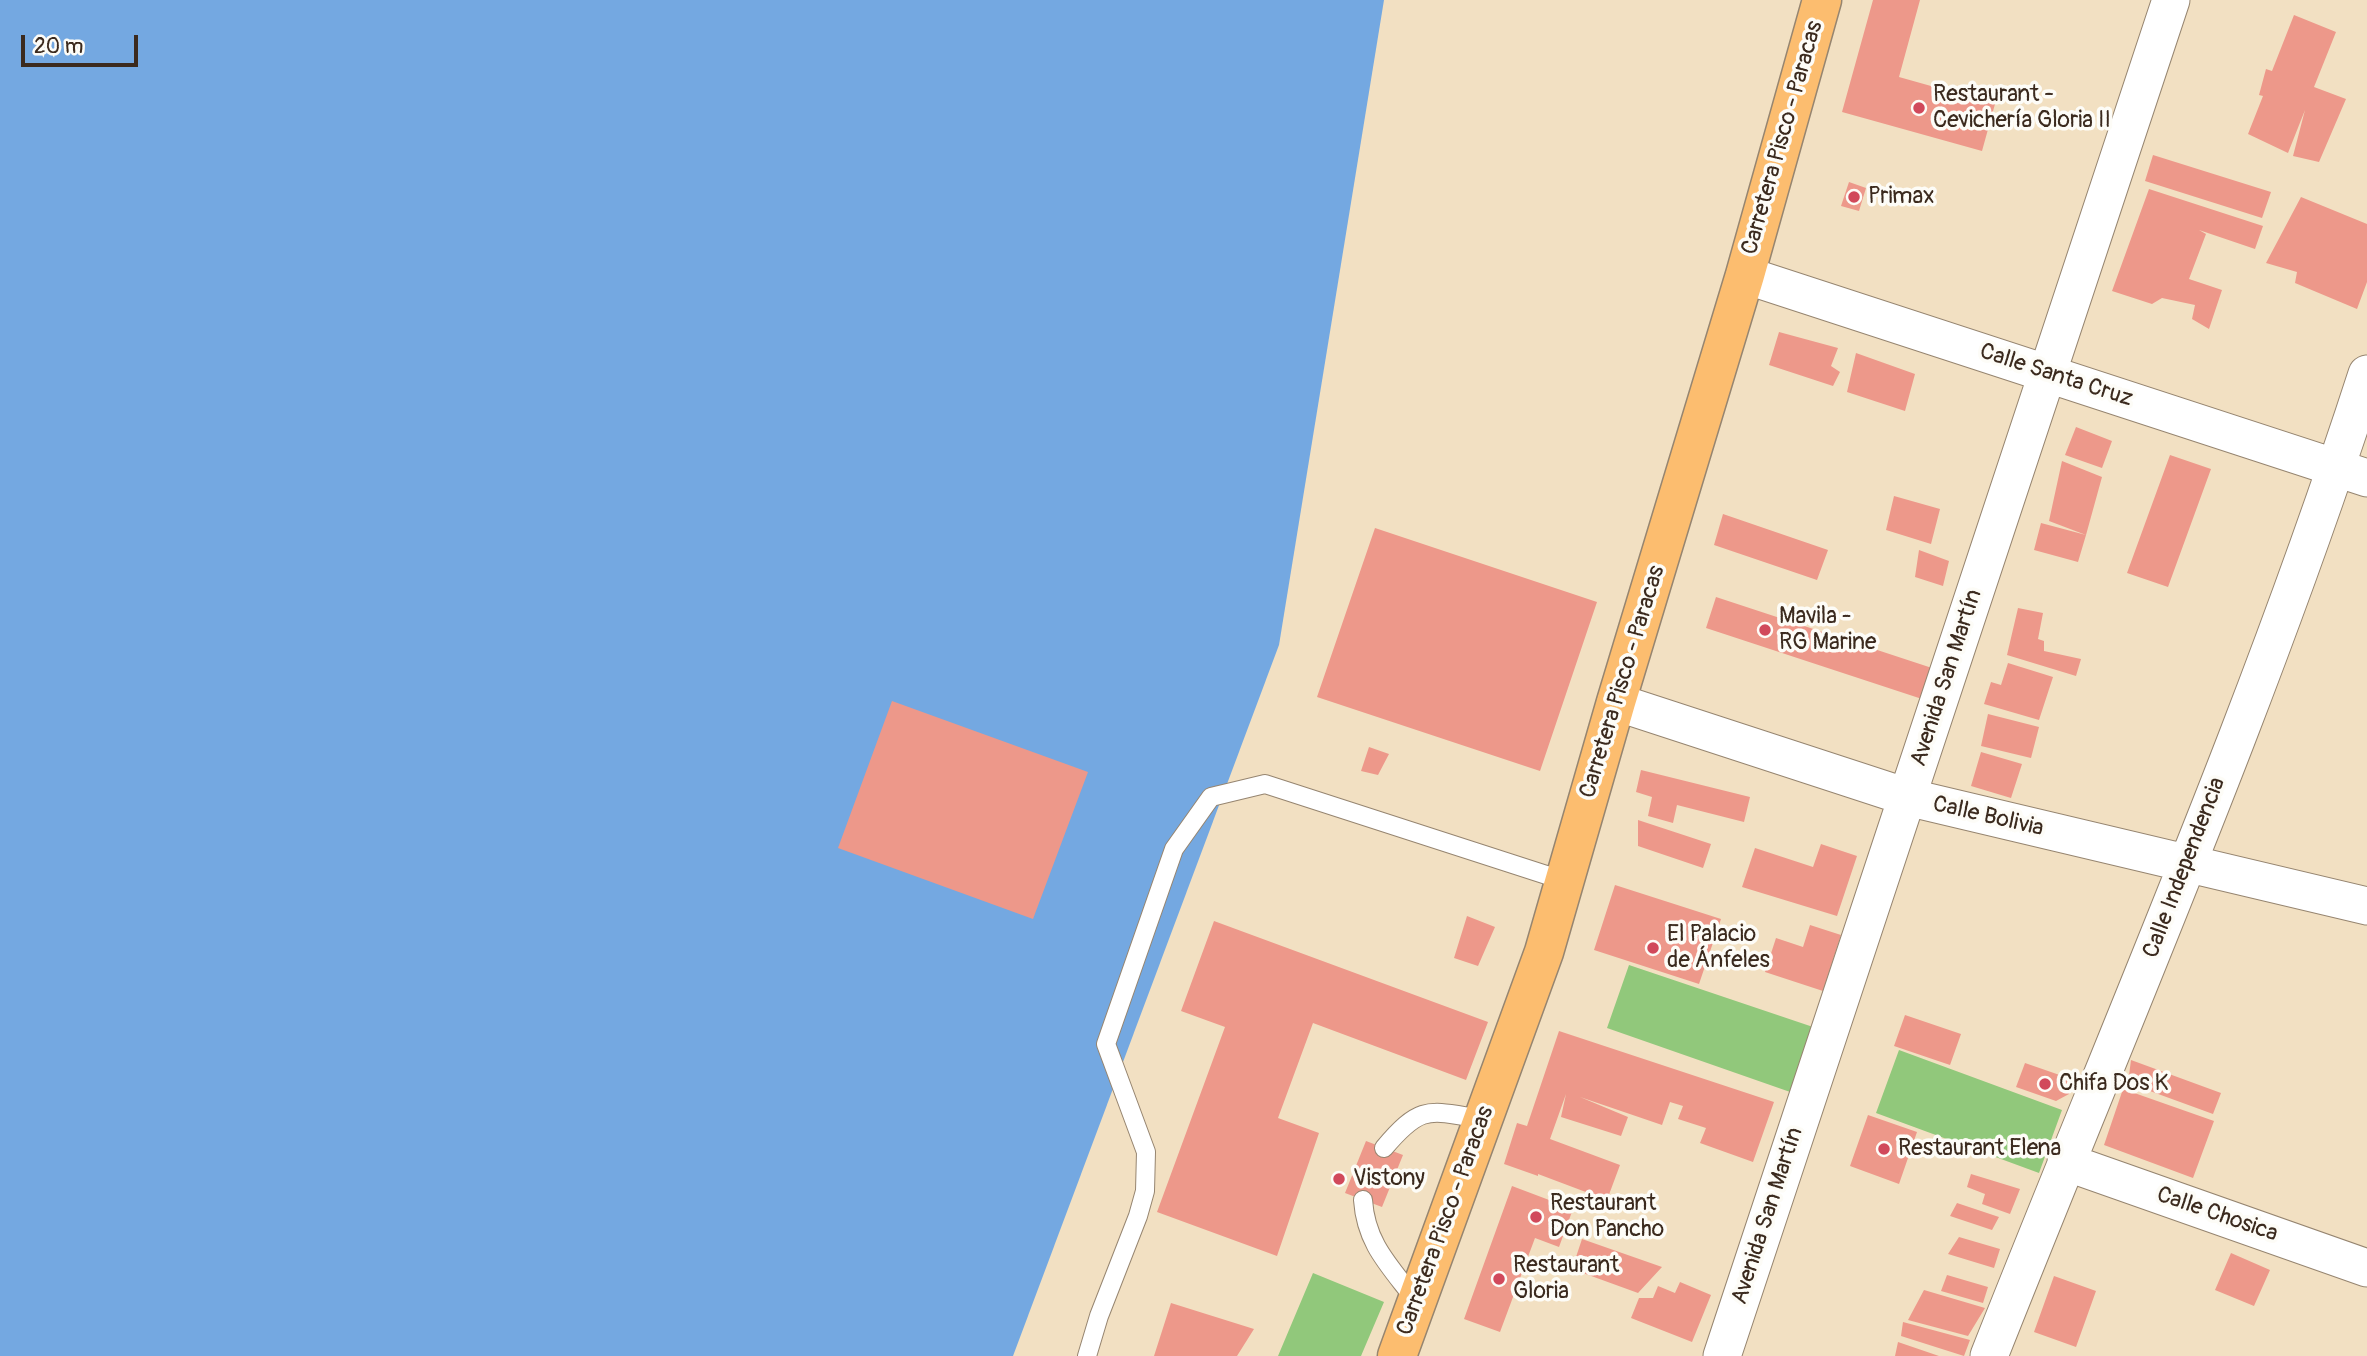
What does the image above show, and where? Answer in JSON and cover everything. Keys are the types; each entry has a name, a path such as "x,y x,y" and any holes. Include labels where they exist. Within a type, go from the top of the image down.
{"main road":[{"name":"Carretera Pisco - Paracas","path":"1397,1356 1544,952 1616,702 1745,275 1822,0"}],"street":[{"name":"Avenida San Martín","path":"1722,1356 2171,0"},
{"name":"Calle Santa Cruz","path":"1745,275 2352,473"},
{"name":"Calle Independencia","path":"1989,1356 2066,1161 2352,473 2367,374"},
{"name":"Calle Bolivia","path":"1616,702 1907,797 2367,906"},
{"name":"Calle Chosica","path":"2066,1161 2367,1268"}],"lane":[{"path":"1087,1356 1099,1316 1138,1216 1144,1191 1146,1152 1106,1045 1174,849 1211,797 1265,784 1565,881"},
{"path":"1384,1148 1404,1124 1430,1111 1483,1119"},
{"path":"1363,1200 1364,1220 1372,1242 1417,1302"}],"green space":[{"path":"1629,965 1816,1028 1793,1093 1607,1028"},
{"path":"1899,1050 2062,1110 2039,1173 1876,1113"},
{"path":"1313,1273 1384,1302 1361,1356 1278,1356"}],"water":[{"path":"0,0 1384,0 1279,645 1013,1356 0,1356"}],"building":[{"name":"Restaurant - Cevichería Gloria II","path":"1873,0 1920,0 1899,77 1995,104 1982,151 1842,112"},
{"path":"2294,15 2336,32 2314,87 2346,99 2319,162 2293,156 2305,110 2288,153 2248,134 2263,96 2259,95 2266,69 2272,71"},
{"path":"2153,155 2271,192 2262,218 2145,181"},
{"name":"Primax","path":"1849,182 1866,188 1859,211 1841,206"},
{"path":"2149,189 2263,226 2255,249 2199,230 2206,234 2189,279 2222,290 2209,329 2192,319 2195,305 2162,298 2152,304 2112,291"},
{"path":"2301,197 2367,224 2367,282 2357,309 2295,283 2297,272 2266,263"},
{"path":"1779,332 1838,348 1831,366 1840,372 1833,386 1769,365"},
{"path":"1856,353 1915,374 1905,411 1847,392"},
{"path":"2076,427 2112,441 2102,468 2065,455"},
{"path":"2170,455 2211,469 2168,587 2127,573"},
{"path":"2062,461 2102,477 2086,535 2049,521"},
{"path":"1894,496 1940,509 1931,544 1886,530"},
{"path":"1723,514 1828,550 1817,580 1714,545"},
{"path":"2041,523 2086,535 2078,562 2034,550"},
{"path":"1375,528 1597,602 1540,771 1317,697"},
{"path":"1919,550 1949,561 1943,586 1915,577"},
{"path":"1716,597 1932,668 1922,699 1706,628"},
{"path":"2018,608 2043,613 2038,639 2044,641 2044,651 2081,659 2076,676 2007,655"},
{"path":"2008,663 2053,677 2039,720 1984,704 1991,682 2001,685"},
{"path":"892,701 1088,772 1033,919 838,848"},
{"path":"1988,714 2039,727 2031,758 1981,746"},
{"path":"1369,747 1389,754 1378,775 1361,771"},
{"path":"1981,752 2022,764 2011,798 1971,786"},
{"path":"1641,770 1750,797 1744,822 1677,805 1673,823 1648,816 1652,797 1636,792"},
{"path":"1638,820 1711,844 1703,868 1638,846"},
{"path":"1821,844 1857,856 1837,916 1742,887 1755,848 1813,867"},
{"path":"1615,885 1721,919 1699,984 1594,950"},
{"path":"1467,916 1495,927 1478,966 1454,958"},
{"path":"1214,921 1488,1022 1466,1080 1313,1023 1278,1118 1319,1133 1277,1256 1157,1212 1225,1027 1181,1011"},
{"path":"1810,925 1841,935 1823,991 1765,972 1776,938 1803,947"},
{"path":"1905,1015 1961,1034 1950,1065 1894,1046"},
{"path":"1559,1031 1774,1102 1753,1162 1700,1143 1706,1128 1678,1119 1683,1106 1670,1102 1662,1125 1580,1097 1628,1117 1621,1136 1561,1117 1566,1094 1550,1139 1620,1165 1607,1200 1504,1164 1517,1123 1527,1126"},
{"path":"2131,1060 2221,1093 2213,1114 2128,1083"},
{"name":"Chifa Dos K","path":"2025,1063 2074,1080 2069,1094 2056,1101 2016,1087"},
{"path":"2123,1089 2214,1121 2193,1178 2104,1145"},
{"name":"Restaurant Elena","path":"1868,1115 1917,1132 1899,1184 1850,1166"},
{"path":"1366,1141 1403,1155 1382,1207 1345,1193"},
{"path":"1971,1174 2020,1189 2010,1214 1982,1204 1985,1194 1967,1187"},
{"path":"1512,1186 1573,1209 1559,1247 1535,1238 1500,1332 1464,1319"},
{"path":"1957,1203 1999,1217 1992,1230 1950,1216"},
{"path":"1959,1237 2000,1249 1994,1268 1948,1254"},
{"path":"1582,1239 1662,1267 1638,1293 1572,1269"},
{"path":"2231,1253 2270,1270 2254,1306 2215,1290"},
{"path":"1947,1275 1988,1287 1983,1303 1941,1291"},
{"path":"2054,1276 2096,1291 2076,1347 2034,1332"},
{"path":"1680,1282 1711,1295 1692,1342 1631,1318 1639,1298 1653,1298 1658,1286 1675,1293"},
{"path":"1924,1290 1985,1308 1968,1336 1908,1320"},
{"path":"1171,1303 1254,1329 1237,1356 1154,1356"},
{"path":"1903,1322 1970,1340 1964,1356 1901,1336"},
{"path":"1898,1342 1939,1356 1895,1356"}],"place":[{"name":"Restaurant - Cevichería Gloria II","path":"1919,108"},
{"name":"Primax","path":"1854,197"},
{"name":"Mavila - RG Marine","path":"1765,630"},
{"name":"El Palacio de Ánfeles","path":"1653,948"},
{"name":"Chifa Dos K","path":"2045,1084"},
{"name":"Restaurant Elena","path":"1884,1149"},
{"name":"Vistony","path":"1339,1179"},
{"name":"Restaurant Don Pancho","path":"1536,1217"},
{"name":"Restaurant Gloria","path":"1499,1279"}]}
